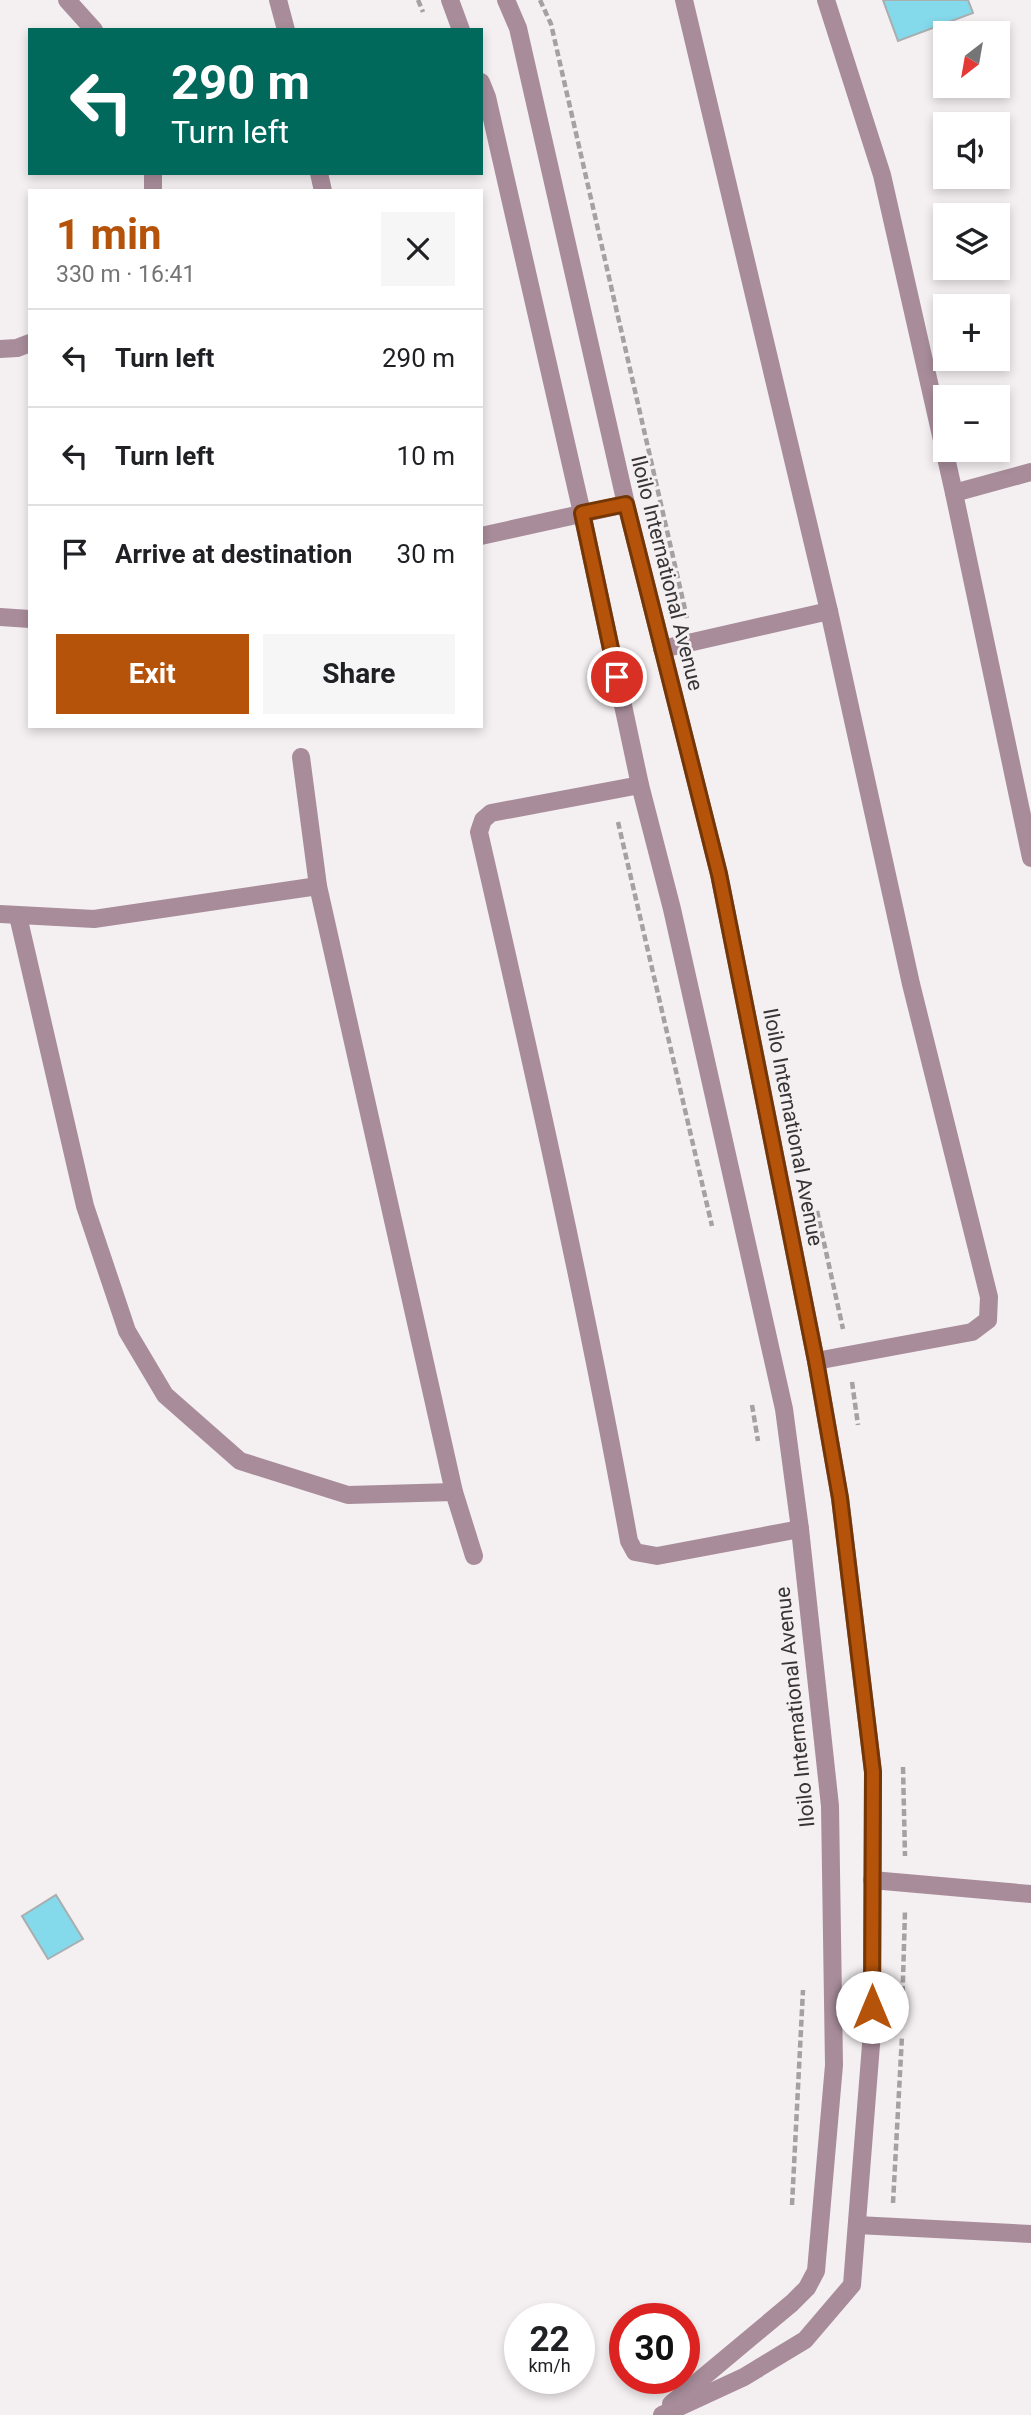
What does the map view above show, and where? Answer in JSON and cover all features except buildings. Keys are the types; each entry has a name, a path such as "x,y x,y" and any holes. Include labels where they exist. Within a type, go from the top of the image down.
{"street":[{"path":"67,0 92,28"},
{"path":"450,0 460,28"},
{"name":"Iloilo International Avenue","path":"506,0 518,28 626,504 719,874 816,1361 840,1498 873,1772 872,2032 852,2285 806,2340 744,2377 660,2415"},
{"path":"684,0 829,611 911,984 989,1297 988,1321 972,1332 816,1361"},
{"path":"826,0 882,175 954,493 1031,858"},
{"path":"281,1 286,28"},
{"name":"Iloilo International Avenue","path":"483,88 582,513 640,785 672,909 784,1409 800,1529 830,1820 834,2064 816,2271 807,2288 792,2302 660,2415"},
{"path":"0,349 18,348 28,344"},
{"path":"954,493 1031,472"},
{"path":"483,536 626,504"},
{"path":"662,649 829,611"},
{"path":"0,617 28,619"},
{"path":"301,757 318,886 454,1492 474,1556"},
{"path":"640,785 491,813 483,820 479,832 558,1179 600,1380 629,1541 635,1552 657,1556 800,1529"},
{"path":"0,914 94,919 318,886"},
{"path":"18,916 85,1206 127,1331 165,1395 240,1461 348,1495 454,1492"},
{"path":"872,1880 1031,1894"},
{"path":"857,2225 1031,2234"}],"path":[{"path":"611,791 712,1227"},
{"path":"752,1403 758,1443"},
{"path":"791,2210 803,1989"}],"route":[{"path":"617,677 582,513 626,504 719,874 816,1361 840,1498 873,1772 872,2007"}]}
